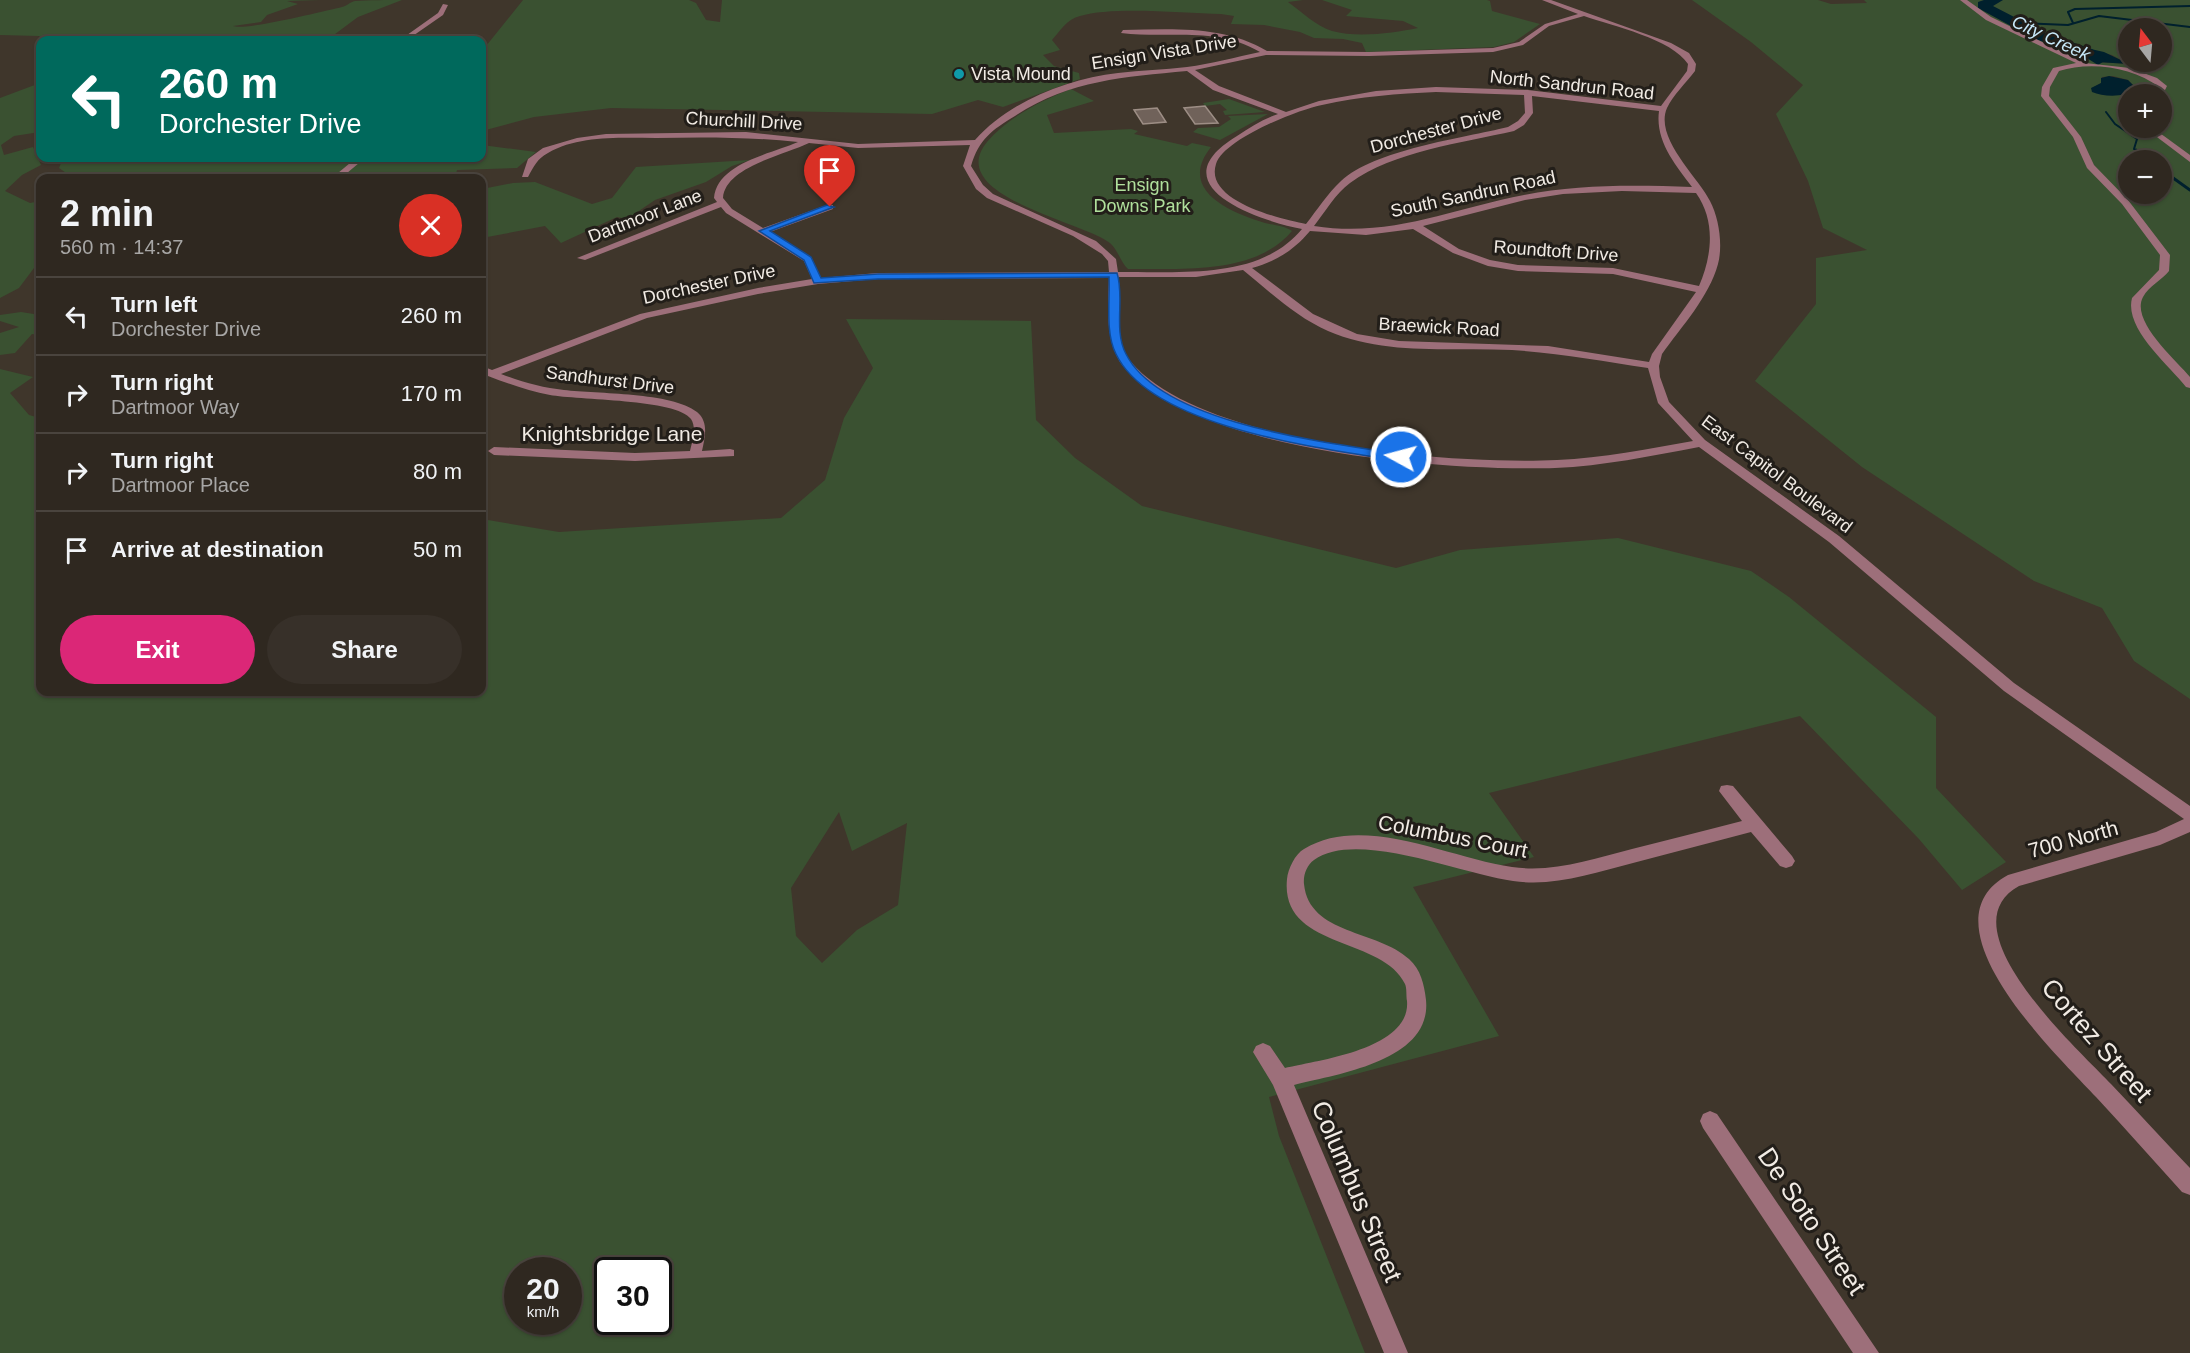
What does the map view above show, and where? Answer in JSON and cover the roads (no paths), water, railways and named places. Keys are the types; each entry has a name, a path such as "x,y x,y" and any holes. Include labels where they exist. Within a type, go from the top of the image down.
{"street":[{"path":"1545,0 1662,41 1686,55 1692,63 1691,71 1663,109 1661,124 1666,142 1700,190 1710,211 1715,236 1713,264 1702,290 1661,345 1653,366"},
{"path":"1963,0 1980,12 2059,50 2085,66"},
{"path":"409,36 441,14 445,5"},
{"name":"Ensign Vista Drive","path":"976,142 990,128 1028,102 1055,90 1117,75 1189,69 1266,53 1369,54 1493,50 1521,44 1546,26 1584,14"},
{"path":"1123,32 1178,32 1228,39 1252,45 1266,53"},
{"path":"2160,84 2148,77 2123,69 2085,66 2056,70 2046,87 2045,96 2077,137 2090,166 2125,202 2165,255 2168,265 2164,273 2143,290 2135,307 2143,328 2190,385"},
{"path":"1189,69 1216,88 1285,114"},
{"name":"North Sandrun Road","path":"1255,213 1221,193 1212,182 1210,165 1220,151 1241,134 1285,114 1329,102 1395,93 1467,90 1528,92 1663,109"},
{"name":"Dorchester Drive","path":"487,372 609,327 665,310 818,281 878,276 1202,274 1256,265 1282,253 1302,238 1345,182 1371,166 1408,153 1496,134 1516,126 1529,113 1528,92"},
{"name":"Churchill Drive","path":"525,175 531,160 540,153 569,142 595,137 735,134 858,146 945,141 976,142"},
{"path":"2162,138 2190,159"},
{"path":"809,140 792,150 749,164 730,175 717,192 720,204 808,259 818,281"},
{"path":"976,142 968,156 967,166 979,187 1017,210 1100,246 1113,261 1117,344 1132,372 1151,389 1176,404 1231,424 1367,453 1500,465 1599,461 1701,443"},
{"path":"341,174 356,162"},
{"name":"South Sandrun Road","path":"1255,213 1309,228 1361,232 1414,225 1556,192 1627,188 1700,190"},
{"name":"Dartmoor Lane","path":"582,258 720,204"},
{"path":"763,231 830,207"},
{"name":"Roundtoft Drive","path":"1414,225 1456,251 1488,263 1518,268 1613,271 1702,290"},
{"name":"Braewick Road","path":"1244,266 1312,319 1361,339 1412,345 1540,349 1653,366"},
{"name":"Dorchester Drive","path":"507,380 527,369 548,351"},
{"name":"East Capitol Boulevard","path":"1653,366 1664,403 1701,443 1834,539 2037,708 2190,815"},
{"name":"Sandhurst Drive","path":"487,372 552,392 667,403 686,409 695,416 699,425 695,454"},
{"name":"Knightsbridge Lane","path":"494,451 635,457 730,453"},
{"path":"1727,790 1786,861"},
{"name":"Columbus Court","path":"1281,1079 1377,1052 1407,1032 1416,1015 1416,989 1404,967 1380,950 1326,930 1308,915 1302,906 1295,884 1296,873 1306,856 1316,850 1339,844 1393,846 1502,873 1548,875 1579,870 1755,824"},
{"name":"700 North","path":"1987,917 1991,899 1996,891 2014,879 2160,838 2190,824"},
{"name":"Cortez Street","path":"1987,917 1992,941 2002,968 2030,1009 2190,1184"},
{"name":"Columbus Street","path":"1263,1052 1281,1079 1396,1353"},
{"name":"De Soto Street","path":"1710,1121 1867,1353"}],"water":[{"path":"2060,42 2104,52 2118,59 2118,63 2097,62"},
{"path":"2109,76 2128,80 2132,84 2118,84 2118,96 2092,92 2091,88 2101,83 2101,78"}],"waterway":[{"name":"City Creek","path":"1996,0 1983,5 2001,17 2040,36 2087,52 2098,60"},
{"path":"2073,23 2068,12 2075,9 2190,6"},
{"path":"2017,23 2068,25 2099,16 2190,27"},
{"name":"City Creek","path":"2106,112 2115,124 2137,139 2135,150"},
{"name":"City Creek","path":"2172,177 2190,190"}],"place":[{"name":"Vista Mound","path":"959,74"}],"park label":[{"name":"Ensign Downs Park","path":"1142,195"}]}
